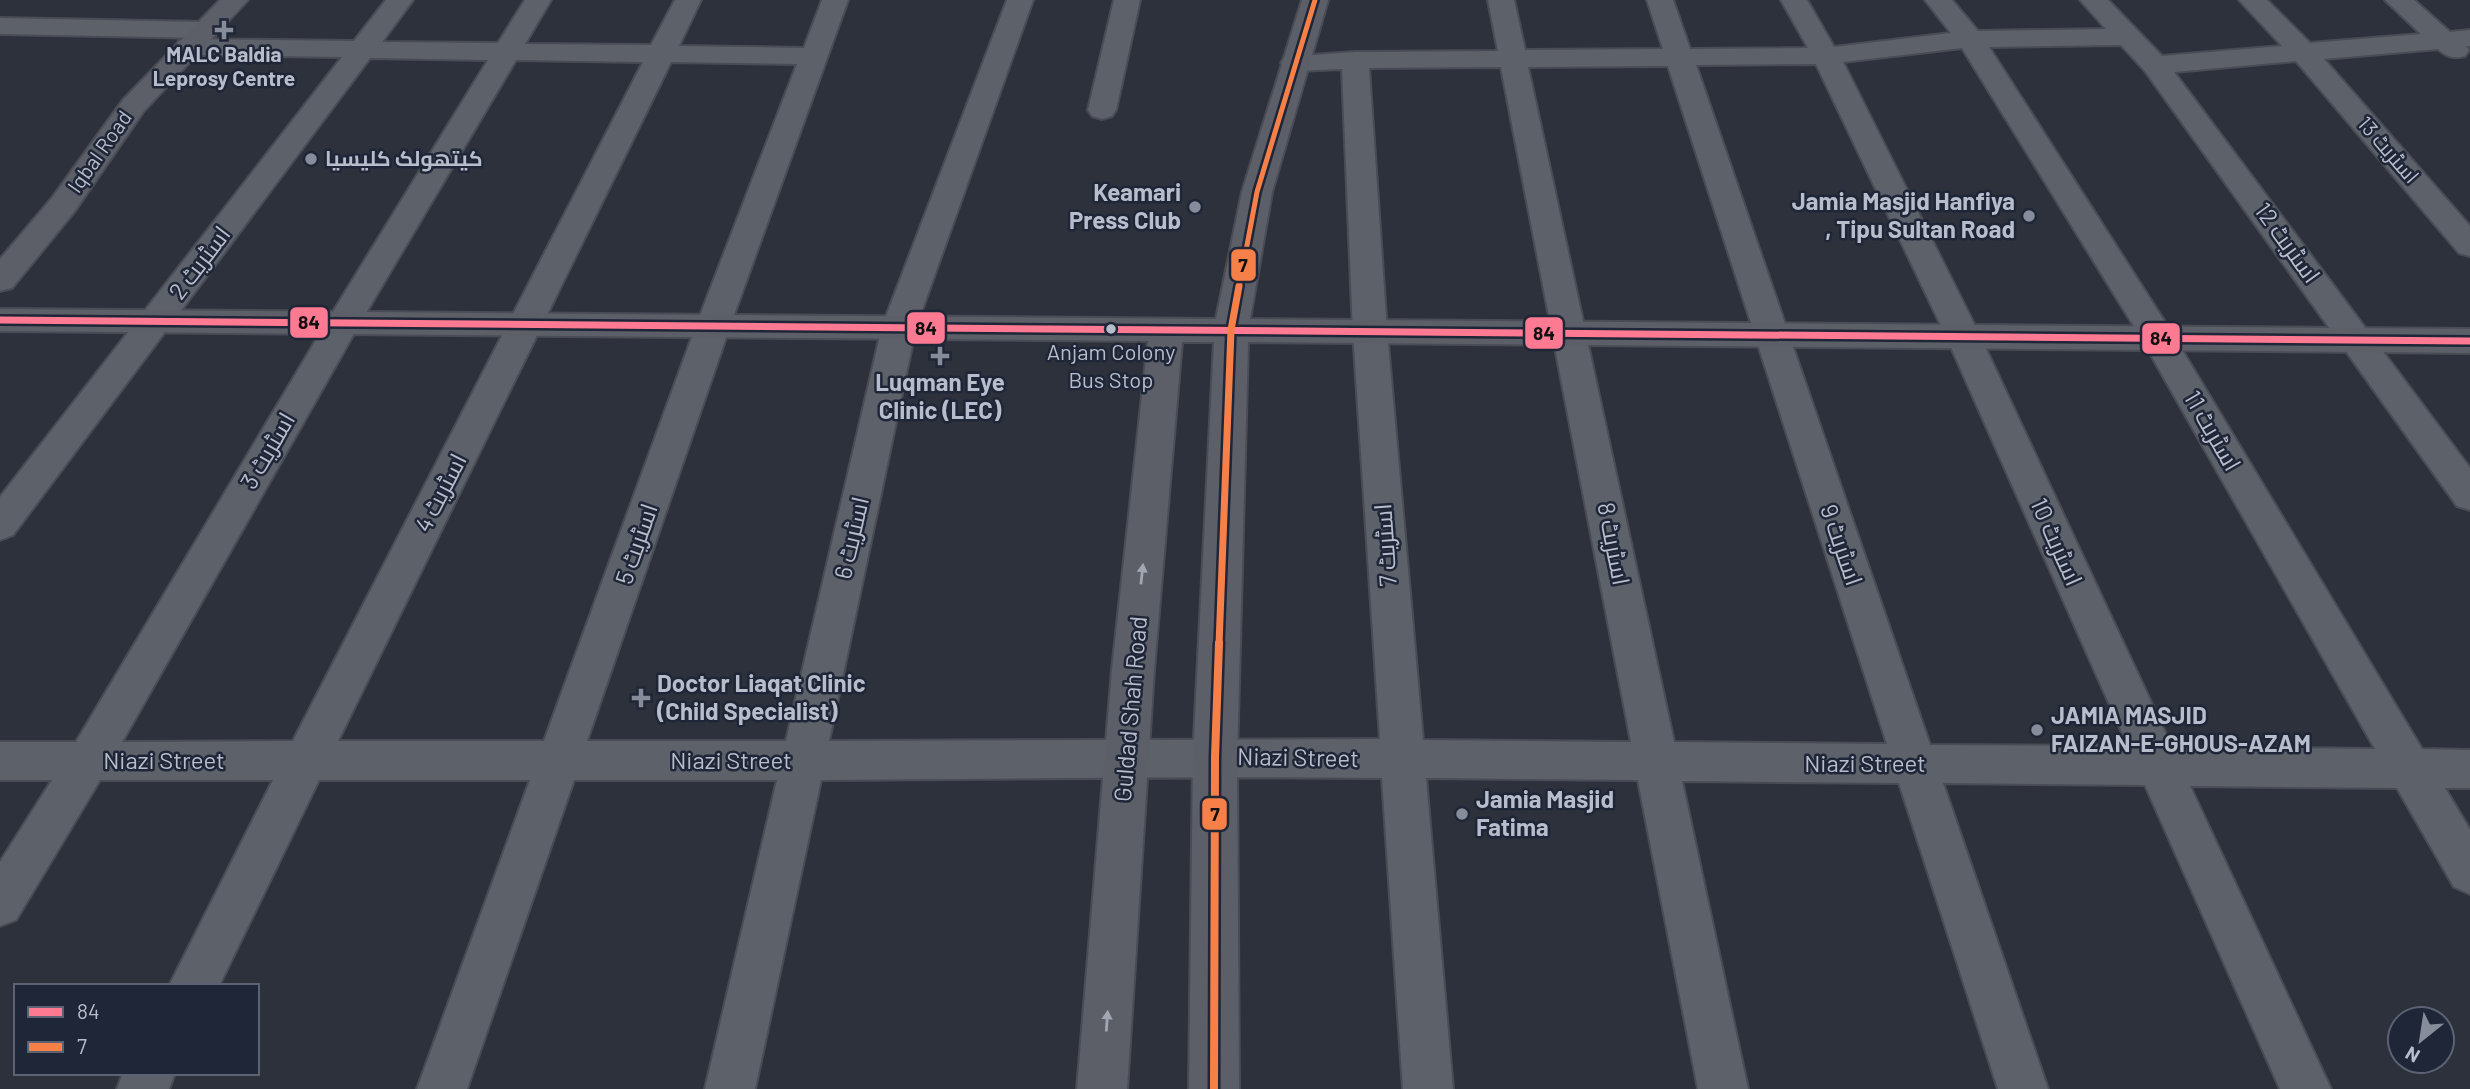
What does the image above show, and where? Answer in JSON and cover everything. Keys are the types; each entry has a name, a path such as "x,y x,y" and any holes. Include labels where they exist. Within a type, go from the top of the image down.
{"street":[{"name":"Iqbal Road","path":"0,280 63,205 133,106 235,0"},
{"name":"اسٹریٹ 2","path":"0,525 400,0"},
{"name":"اسٹریٹ 3","path":"0,904 88,761 343,323 538,0"},
{"name":"اسٹریٹ 4","path":"194,984 688,0"},
{"name":"اسٹریٹ 5","path":"442,1089 713,326 835,0"},
{"name":"اسٹریٹ 6","path":"730,1089 899,327 1020,0"},
{"path":"1102,110 1127,0"},
{"path":"1214,1089 1215,757 1231,330 1257,192 1315,0"},
{"name":"اسٹریٹ 8","path":"1501,0 1723,1089"},
{"name":"اسٹریٹ 9","path":"1660,0 2023,1089"},
{"name":"اسٹریٹ 10","path":"1794,0 1826,56 1962,337 2306,1089"},
{"name":"اسٹریٹ 11","path":"1938,0 1970,39 2158,338 2470,872"},
{"name":"اسٹریٹ 12","path":"2093,0 2155,65 2470,496"},
{"name":"اسٹریٹ 13","path":"2252,0 2305,54 2470,246"},
{"path":"2398,0 2458,39 2470,62"},
{"path":"0,26 363,49 814,55"},
{"path":"1295,63 1355,60 1826,56 1970,39 2127,37"},
{"path":"2155,65 2458,39"},
{"name":"اسٹریٹ 7","path":"1355,60 1370,331 1428,1089"},
{"path":"0,320 2470,341"},
{"name":"Guldad Shah Road","path":"1102,1089 1126,760 1166,330"},
{"name":"Niazi Street","path":"0,761 1126,760 1215,757 2470,769"}],"transit line":[{"name":"7","path":"1214,1089 1215,757 1231,330 1257,192 1315,0"},
{"name":"84","path":"0,320 2470,341"}],"place":[{"name":"MALC Baldia Leprosy Centre","path":"224,30"},
{"name":"کیتھولک کلیسیا","path":"311,159"},
{"name":"Keamari Press Club","path":"1195,207"},
{"name":"Jamia Masjid Hanfiya , Tipu Sultan Road","path":"2029,216"},
{"name":"Anjam Colony Bus Stop","path":"1111,329"},
{"name":"Luqman Eye Clinic (LEC)","path":"940,356"},
{"name":"Doctor Liaqat Clinic (Child Specialist)","path":"641,698"},
{"name":"JAMIA MASJID FAIZAN-E-GHOUS-AZAM","path":"2037,730"},
{"name":"Jamia Masjid Fatima","path":"1462,814"}]}
